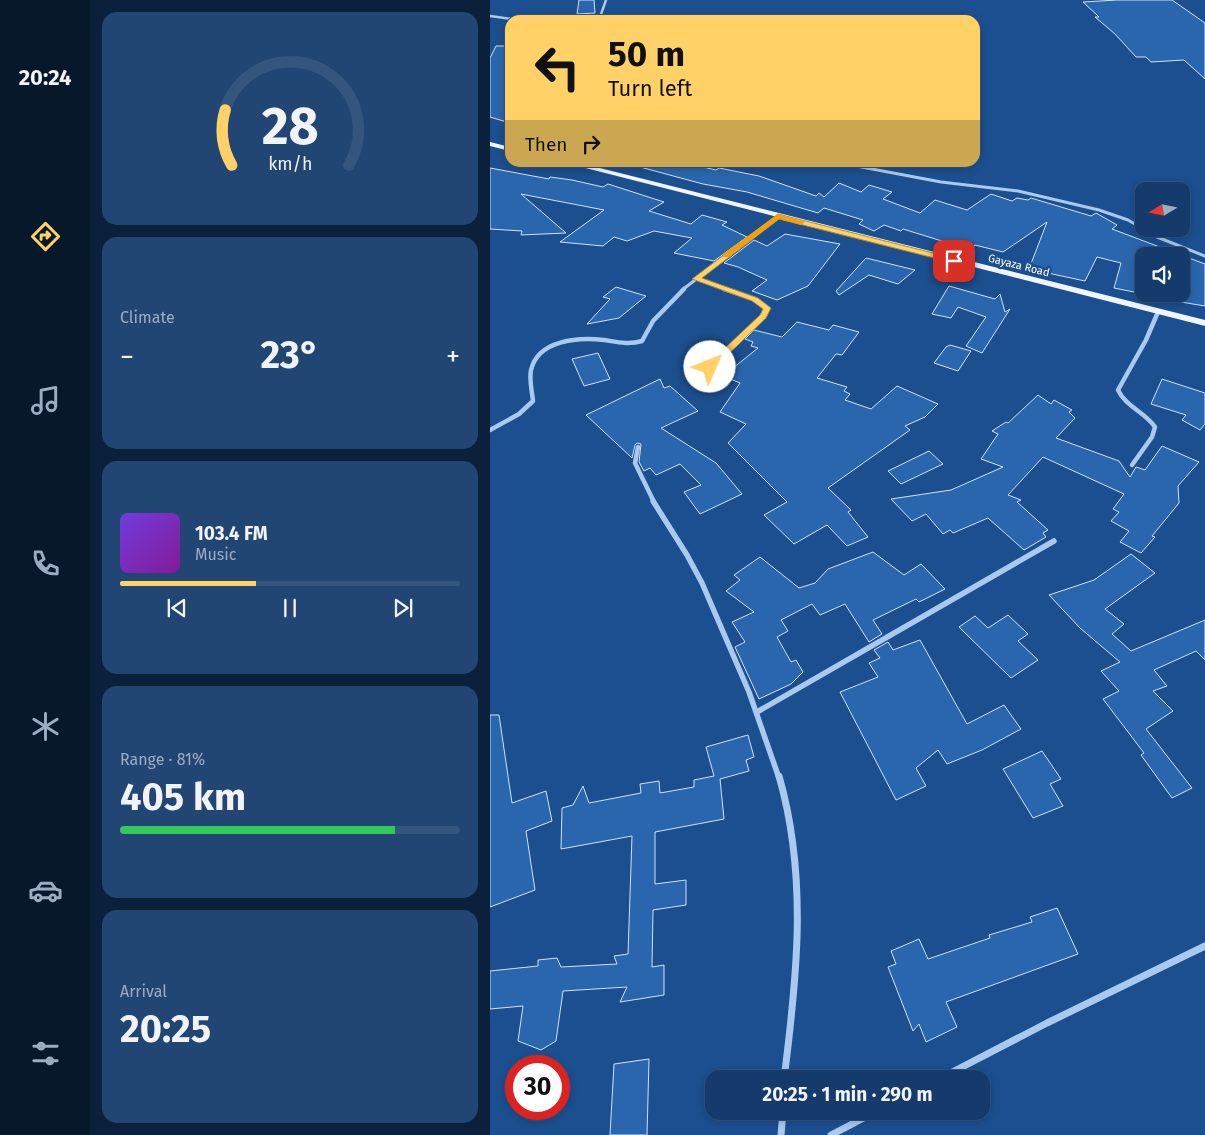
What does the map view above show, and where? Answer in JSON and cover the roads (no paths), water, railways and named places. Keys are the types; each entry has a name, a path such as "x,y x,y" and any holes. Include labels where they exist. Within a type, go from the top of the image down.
{"main road":[{"path":"490,144 505,148"},
{"name":"Gayaza Road","path":"582,167 1205,323"}],"street":[{"path":"601,15 606,0"},
{"path":"490,16 505,18"},
{"path":"862,167 941,182 1018,191 1099,210 1128,220 1157,237 1205,256"},
{"path":"490,430 526,410 533,401 531,370 541,353 552,346 576,340 592,339 628,344 642,341 653,321 678,294 778,216"},
{"path":"696,279 755,299 767,308 763,316 710,367"},
{"path":"1132,466 1152,437 1155,427 1146,415 1125,400 1118,390 1146,340 1158,312"},
{"path":"638,447 634,460 637,470 641,472 644,486 651,501 694,567 757,712 781,788 793,837 798,900 796,973 785,1070"},
{"path":"757,712 1054,541"},
{"path":"956,1070 1047,1023 1205,946"},
{"path":"782,1120 782,1135"},
{"path":"831,1135 860,1120"}]}
